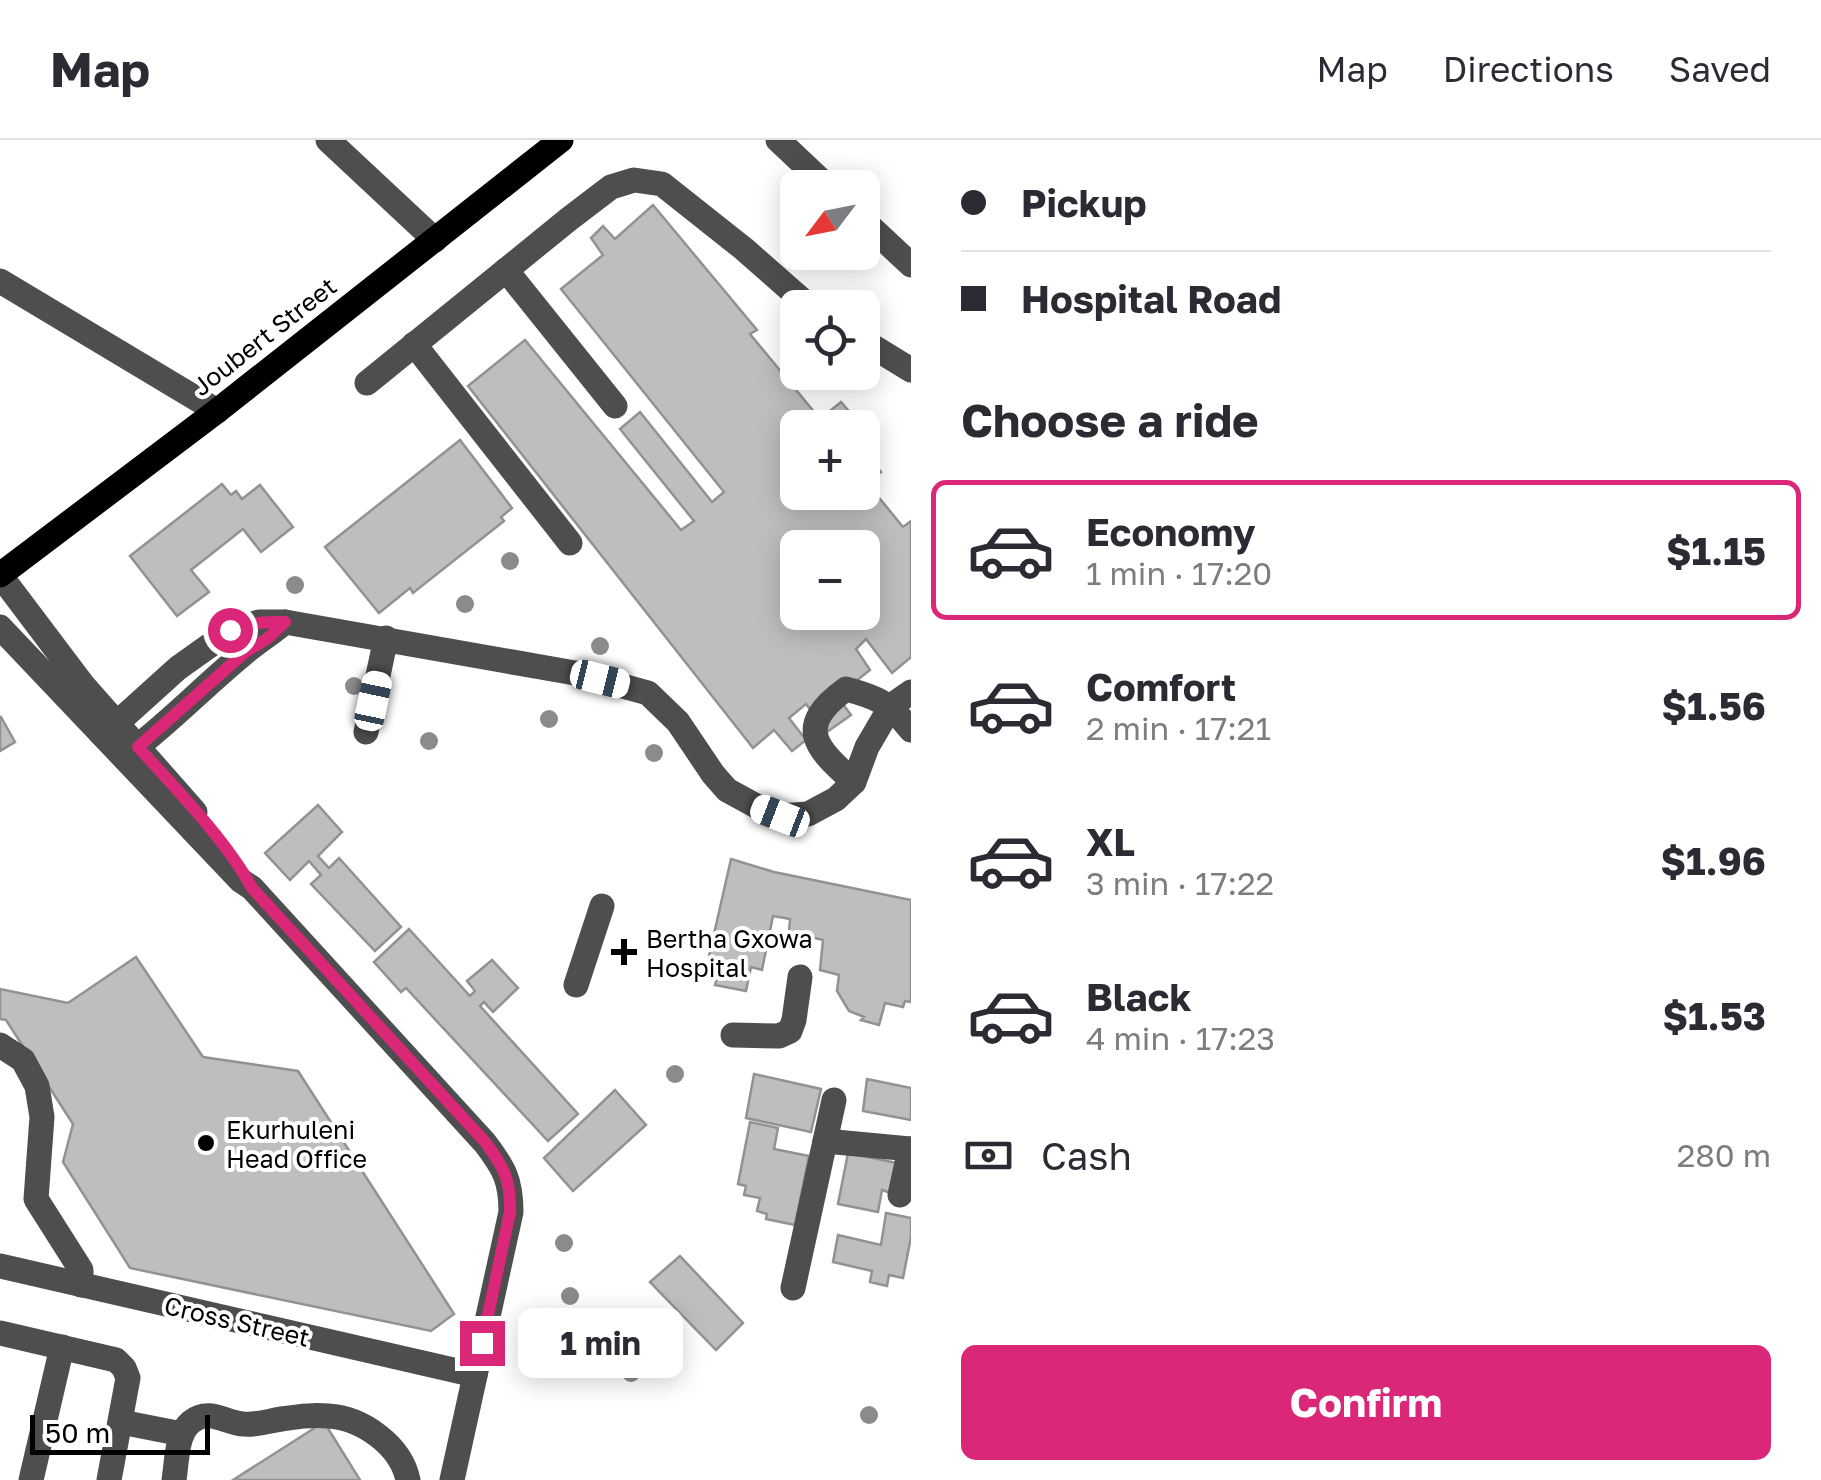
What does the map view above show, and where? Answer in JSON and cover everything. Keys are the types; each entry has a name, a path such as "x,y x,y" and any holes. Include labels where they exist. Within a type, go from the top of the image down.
{"main road":[{"name":"Joubert Street","path":"0,575 217,411 561,140"}],"street":[{"path":"328,140 435,240"},
{"path":"778,140 810,170"},
{"path":"367,383 611,187 634,180 662,184 791,290"},
{"path":"880,236 911,264"},
{"path":"506,270 615,406"},
{"path":"0,281 217,411"},
{"path":"414,344 570,543"},
{"path":"880,351 911,370"},
{"path":"0,575 83,686 109,728"},
{"path":"109,728 178,668 230,630 243,624 285,622 576,673 648,692 678,722 727,790 780,816 808,814 836,800 854,782 867,747 901,699"},
{"path":"131,752 285,622"},
{"path":"0,626 109,728 240,880 252,888 486,1143 506,1172 510,1212 452,1480"},
{"path":"366,732 386,638"},
{"path":"854,782 817,742 815,722 821,710 846,689 901,699"},
{"path":"901,699 911,730"},
{"path":"576,985 602,906"},
{"path":"732,1035 780,1036 790,1031 800,977"},
{"path":"0,1044 23,1060 37,1086 42,1116 36,1199 81,1270 81,1285"},
{"path":"793,1288 834,1100"},
{"path":"825,1142 911,1149 900,1195"},
{"name":"Cross Street","path":"0,1266 474,1376"},
{"path":"0,1332 116,1360 124,1368 128,1378 109,1480"},
{"path":"31,1480 62,1347"},
{"path":"174,1480 182,1434 192,1420 212,1414 243,1424 287,1418 343,1419 392,1446 408,1480"},
{"path":"121,1422 182,1434"}],"building":[{"path":"653,205 757,330 750,334 780,370 780,390 796,390 813,410 780,410 780,510 880,510 880,499 903,527 911,521 911,657 892,673 866,639 856,649 870,670 837,696 851,715 827,732 806,704 789,718 806,740 792,751 774,730 753,748 468,386 525,340 681,530 694,521 620,429 640,412 712,502 724,492 561,289 603,255 591,238 603,226 615,239"},
{"path":"841,402 848,410 831,410"},
{"path":"460,440 512,508 501,517 504,521 413,593 410,588 379,613 325,547"},
{"path":"222,484 231,495 236,491 242,499 260,485 293,527 261,552 243,529 191,570 209,592 177,616 130,556"},
{"path":"0,718 15,742 0,751"},
{"path":"318,805 342,832 318,856 329,868 339,858 401,927 375,951 311,884 321,875 309,861 290,880 265,853"},
{"path":"731,859 774,872 911,900 911,1002 905,1001 903,1007 885,1003 879,1025 861,1020 864,1017 849,1011 837,991 839,975 820,970 823,940 789,932 790,919 773,916 762,970 751,967 746,991 715,985 722,959 709,956"},
{"path":"409,929 470,996 475,991 467,981 492,960 518,988 493,1012 484,1002 480,1006 578,1114 548,1141 406,988 401,992 374,962"},
{"name":"Ekurhuleni Head Office","path":"136,957 203,1057 298,1071 454,1314 431,1331 130,1268 63,1162 73,1124 6,1020 0,1019 0,989 68,1003"},
{"path":"754,1074 821,1089 811,1132 746,1118"},
{"path":"867,1079 911,1088 911,1120 863,1111"},
{"path":"615,1090 646,1125 573,1191 544,1158"},
{"path":"750,1122 778,1128 774,1149 809,1156 795,1225 766,1219 767,1214 757,1211 760,1198 744,1195 746,1186 738,1184"},
{"path":"848,1153 897,1163 891,1193 882,1190 878,1212 838,1204"},
{"path":"886,1213 911,1218 903,1278 889,1275 887,1286 870,1282 872,1271 833,1262 838,1235 881,1245"},
{"path":"680,1256 743,1323 716,1350 650,1282"},
{"path":"324,1422 360,1480 233,1480"}],"place":[{"name":"Bertha Gxowa Hospital","path":"624,952"},
{"name":"Ekurhuleni Head Office","path":"206,1143"}],"route":[{"path":"230,630 243,624 285,622 138,747 242,868 252,888 486,1143 506,1172 510,1212 482,1343"}]}
